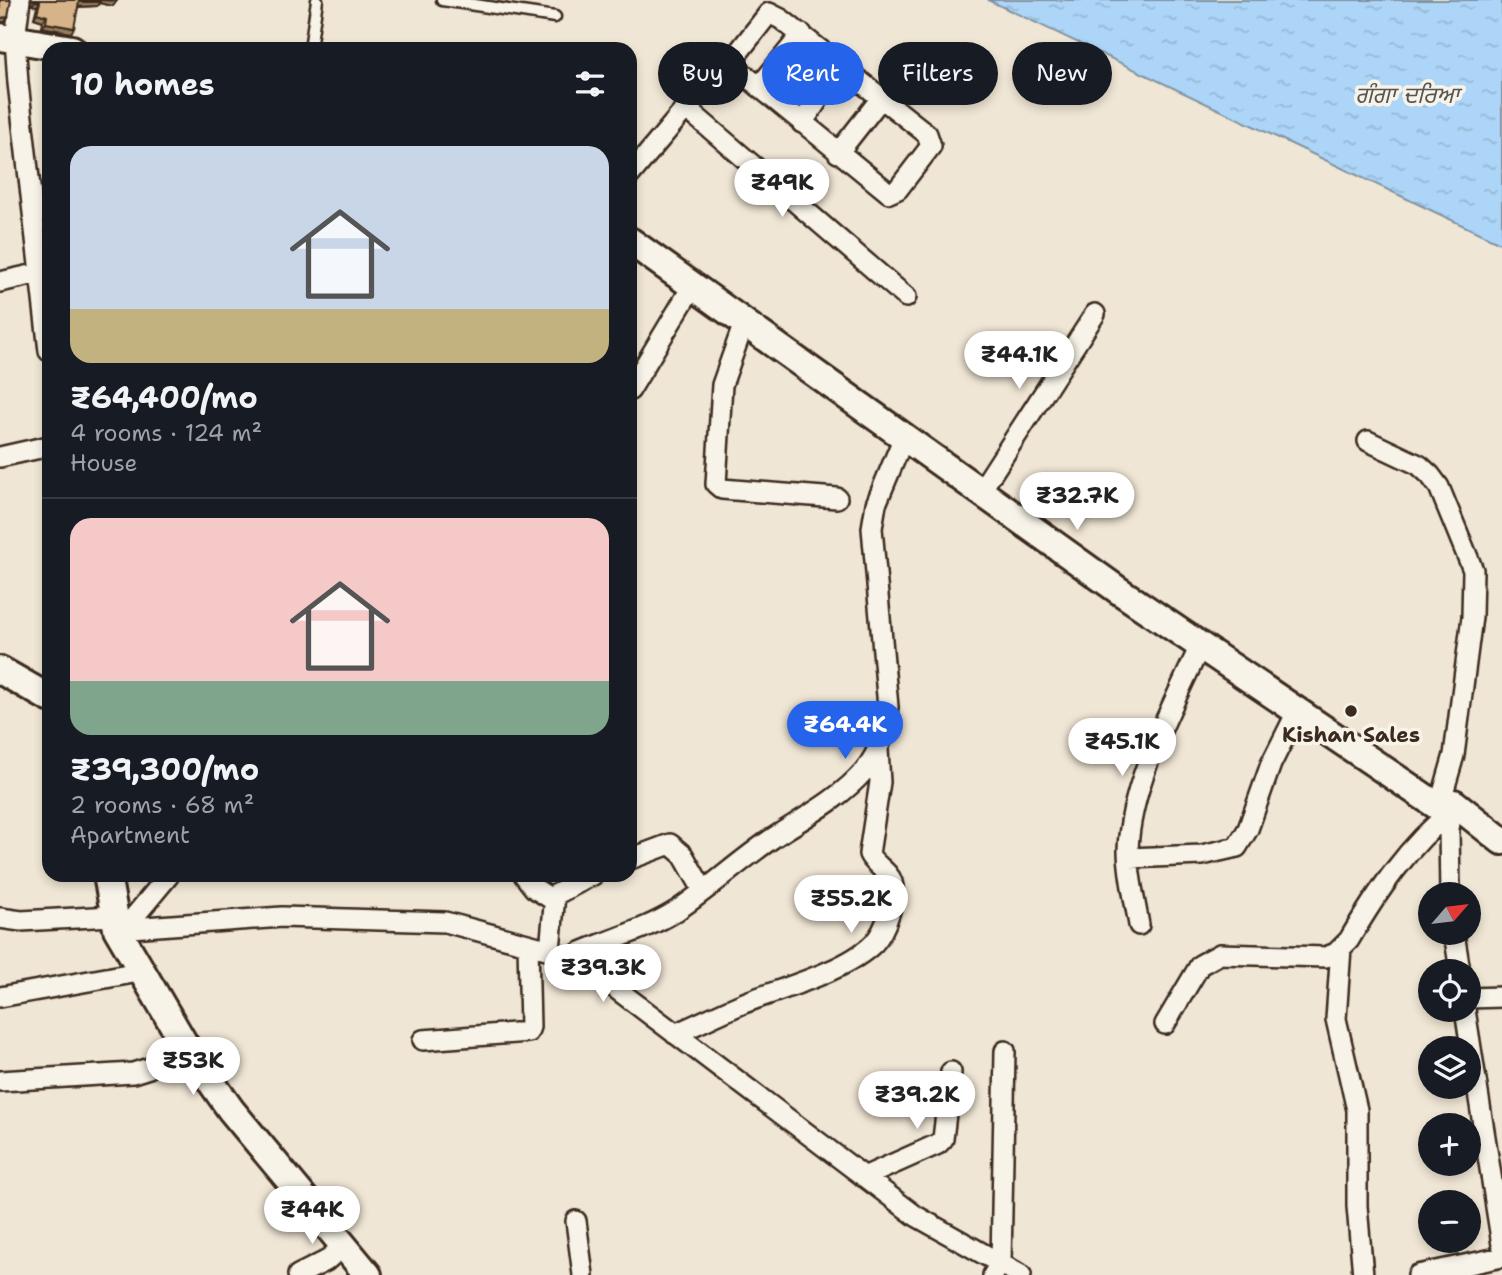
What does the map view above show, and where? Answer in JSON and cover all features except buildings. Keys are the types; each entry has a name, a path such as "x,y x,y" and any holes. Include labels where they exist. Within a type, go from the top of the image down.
{"main road":[{"path":"8,38 42,44"},
{"path":"637,246 1200,646 1297,712 1502,841"},
{"path":"0,670 42,694"},
{"path":"108,882 117,925 139,972 185,1045 231,1110 368,1275"}],"street":[{"path":"20,0 8,38 42,290"},
{"path":"746,42 769,13 812,42"},
{"path":"759,87 802,34"},
{"path":"748,78 888,193 898,188 932,142 927,134 892,105"},
{"path":"864,83 878,94"},
{"path":"838,153 878,102"},
{"path":"637,167 689,105"},
{"path":"802,123 814,105"},
{"path":"686,108 906,297"},
{"path":"0,282 40,273"},
{"path":"637,378 692,287"},
{"path":"980,492 1095,314"},
{"path":"744,323 722,386 716,484 722,489 837,498"},
{"path":"569,961 596,946 652,925 832,799 864,771 878,750 885,730 888,707 872,528 876,504 904,437"},
{"path":"1368,441 1419,465 1430,475 1438,487 1473,570 1472,617 1448,807 1450,882"},
{"path":"0,457 42,448"},
{"path":"1139,925 1129,858 1133,816 1142,782 1200,646"},
{"path":"1129,858 1202,855 1237,847 1242,841 1271,764 1297,712"},
{"path":"675,1034 802,982 852,957 875,941 883,929 893,892 889,877 869,854 880,782 878,750"},
{"path":"1164,1024 1200,965 1208,958 1220,954 1246,953 1326,957 1341,948 1416,844 1448,807"},
{"path":"637,856 670,844 683,855 703,890"},
{"path":"117,925 162,882"},
{"path":"529,882 553,901"},
{"path":"550,950 553,901 560,891 579,882"},
{"path":"0,918 117,925 282,917 445,922 550,950 615,988 916,1216 997,1269 1021,1275"},
{"path":"424,1040 528,1032 528,944"},
{"path":"1341,948 1336,1019 1357,1110 1357,1206 1363,1275"},
{"path":"0,997 139,972"},
{"path":"1481,998 1502,997"},
{"path":"1467,1022 1502,1245"},
{"path":"0,1081 134,1073 149,1068 185,1045"},
{"path":"997,1269 1005,1051"},
{"path":"864,1177 938,1144 943,1139 951,1072"},
{"path":"576,1221 583,1275"},
{"path":"298,1275 326,1261 344,1246"},
{"path":"1418,1275 1502,1257"}],"lane":[{"path":"311,42 317,0"},
{"path":"442,0 555,18"}],"water":[{"name":"ਗੰਗਾ ਦਰਿਆ","path":"988,0 1502,0 1502,244 1112,59 1112,42 1076,42"}],"place":[{"name":"Kishan Sales","path":"1351,711"}]}
